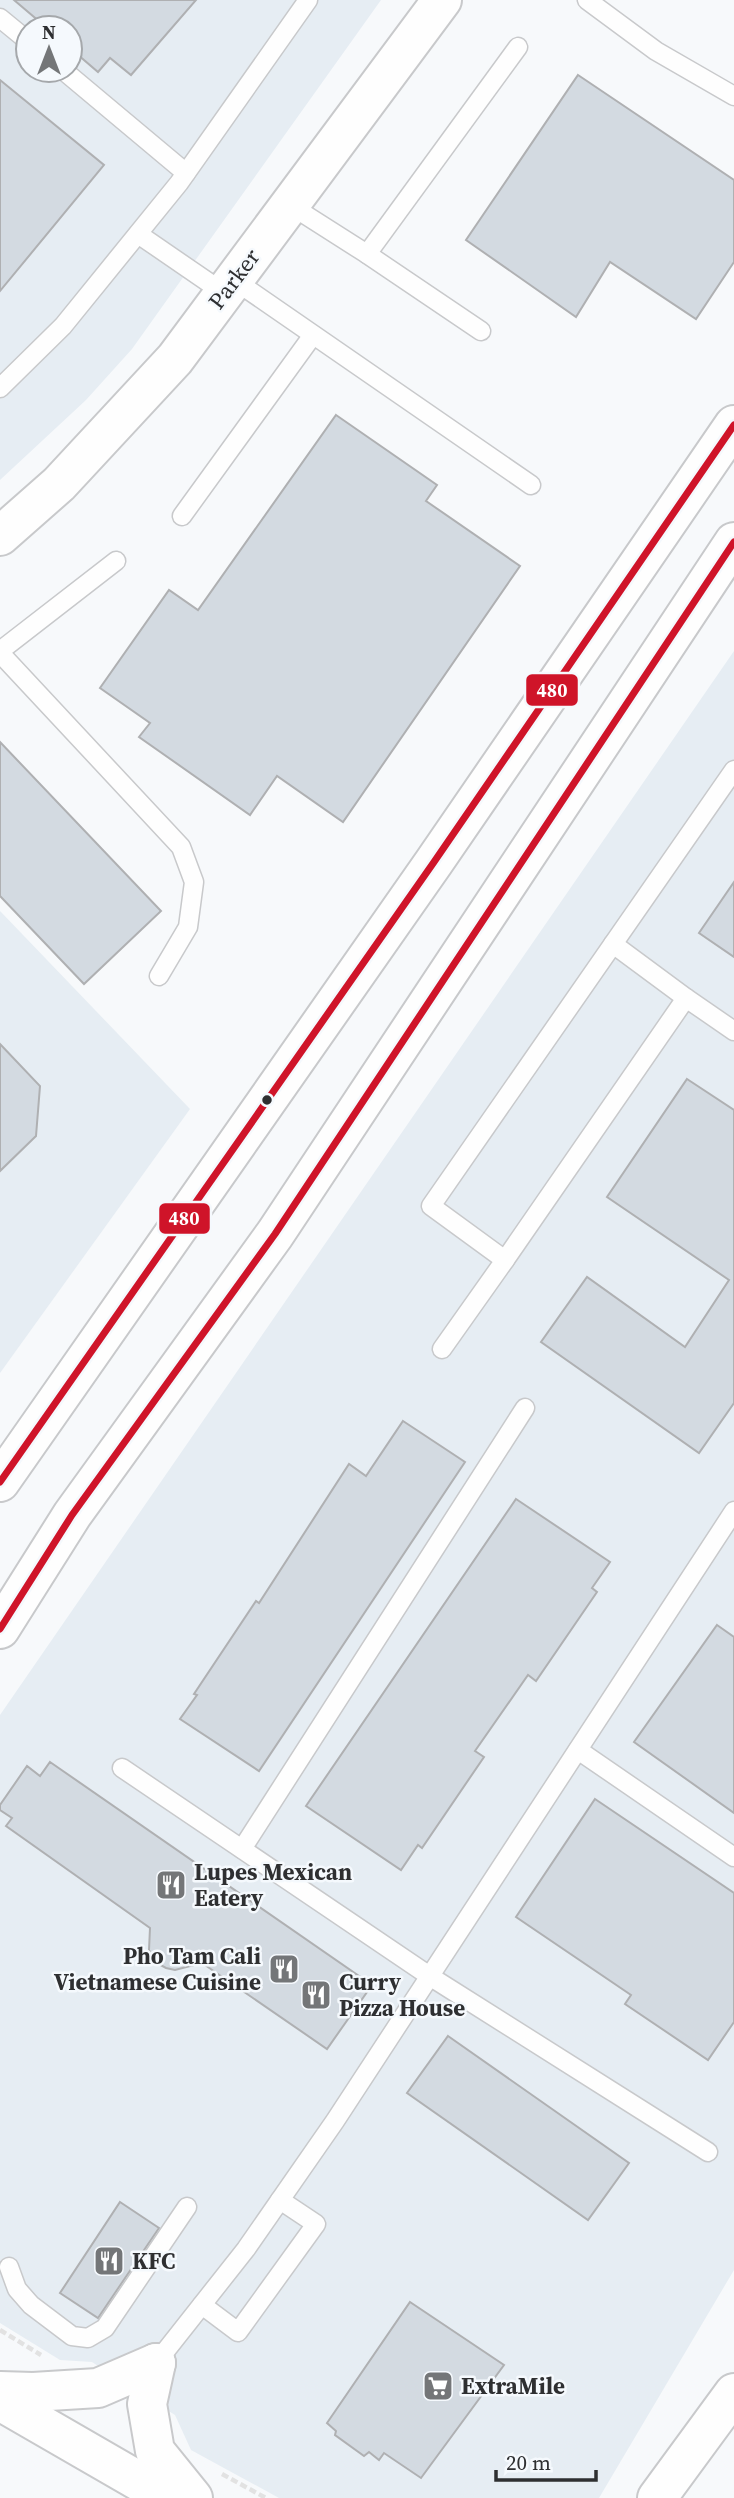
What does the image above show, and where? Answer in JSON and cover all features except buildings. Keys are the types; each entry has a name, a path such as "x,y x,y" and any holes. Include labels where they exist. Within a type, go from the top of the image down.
{"main road":[{"name":"Parker","path":"0,536 59,484 175,359 442,0"},
{"path":"0,1482 734,425"},
{"path":"0,1629 72,1515 275,1234 734,542"},
{"path":"0,2391 98,2389 156,2363"},
{"path":"156,2363 147,2404 155,2451 192,2498"},
{"path":"657,2498 734,2393"},
{"path":"0,2401 168,2498"}],"lane":[{"path":"0,388 64,326 138,234 186,173 308,0"},
{"path":"587,0 656,51 734,96"},
{"path":"0,18 14,30"},
{"path":"368,254 517,47"},
{"path":"80,84 186,173"},
{"path":"290,205 481,331"},
{"path":"138,234 313,335 531,485"},
{"path":"182,516 313,335"},
{"path":"116,561 0,652 181,847 194,883 188,927 159,976"},
{"path":"505,1260 430,1206 734,770"},
{"path":"613,944 734,1031"},
{"path":"442,1349 686,998"},
{"path":"242,1849 525,1408"},
{"path":"156,2363 246,2249 335,2121 734,1511"},
{"path":"578,1750 734,1857"},
{"path":"122,1768 430,1977 708,2152"},
{"path":"202,2305 238,2332 316,2224 280,2200"},
{"path":"9,2267 18,2289 31,2305 72,2336 88,2338 105,2329 187,2207"}],"shaded area":[{"path":"0,0 381,0 132,349 86,400 0,480"},
{"path":"734,651 734,2270 599,2498 279,2498 191,2450 175,2415 92,2362 60,2360 0,2323 0,1715"},
{"path":"0,911 190,1109 0,1373"}],"transit line":[{"name":"480","path":"0,1482 434,862 734,425"},
{"name":"480","path":"0,1629 72,1515 275,1234 734,542"}],"place":[{"name":"Lupes Mexican Eatery","path":"171,1885"},
{"name":"Pho Tam Cali Vietnamese Cuisine","path":"284,1969"},
{"name":"Curry Pizza House","path":"316,1995"},
{"name":"KFC","path":"109,2261"},
{"name":"ExtraMile","path":"438,2386"}]}
